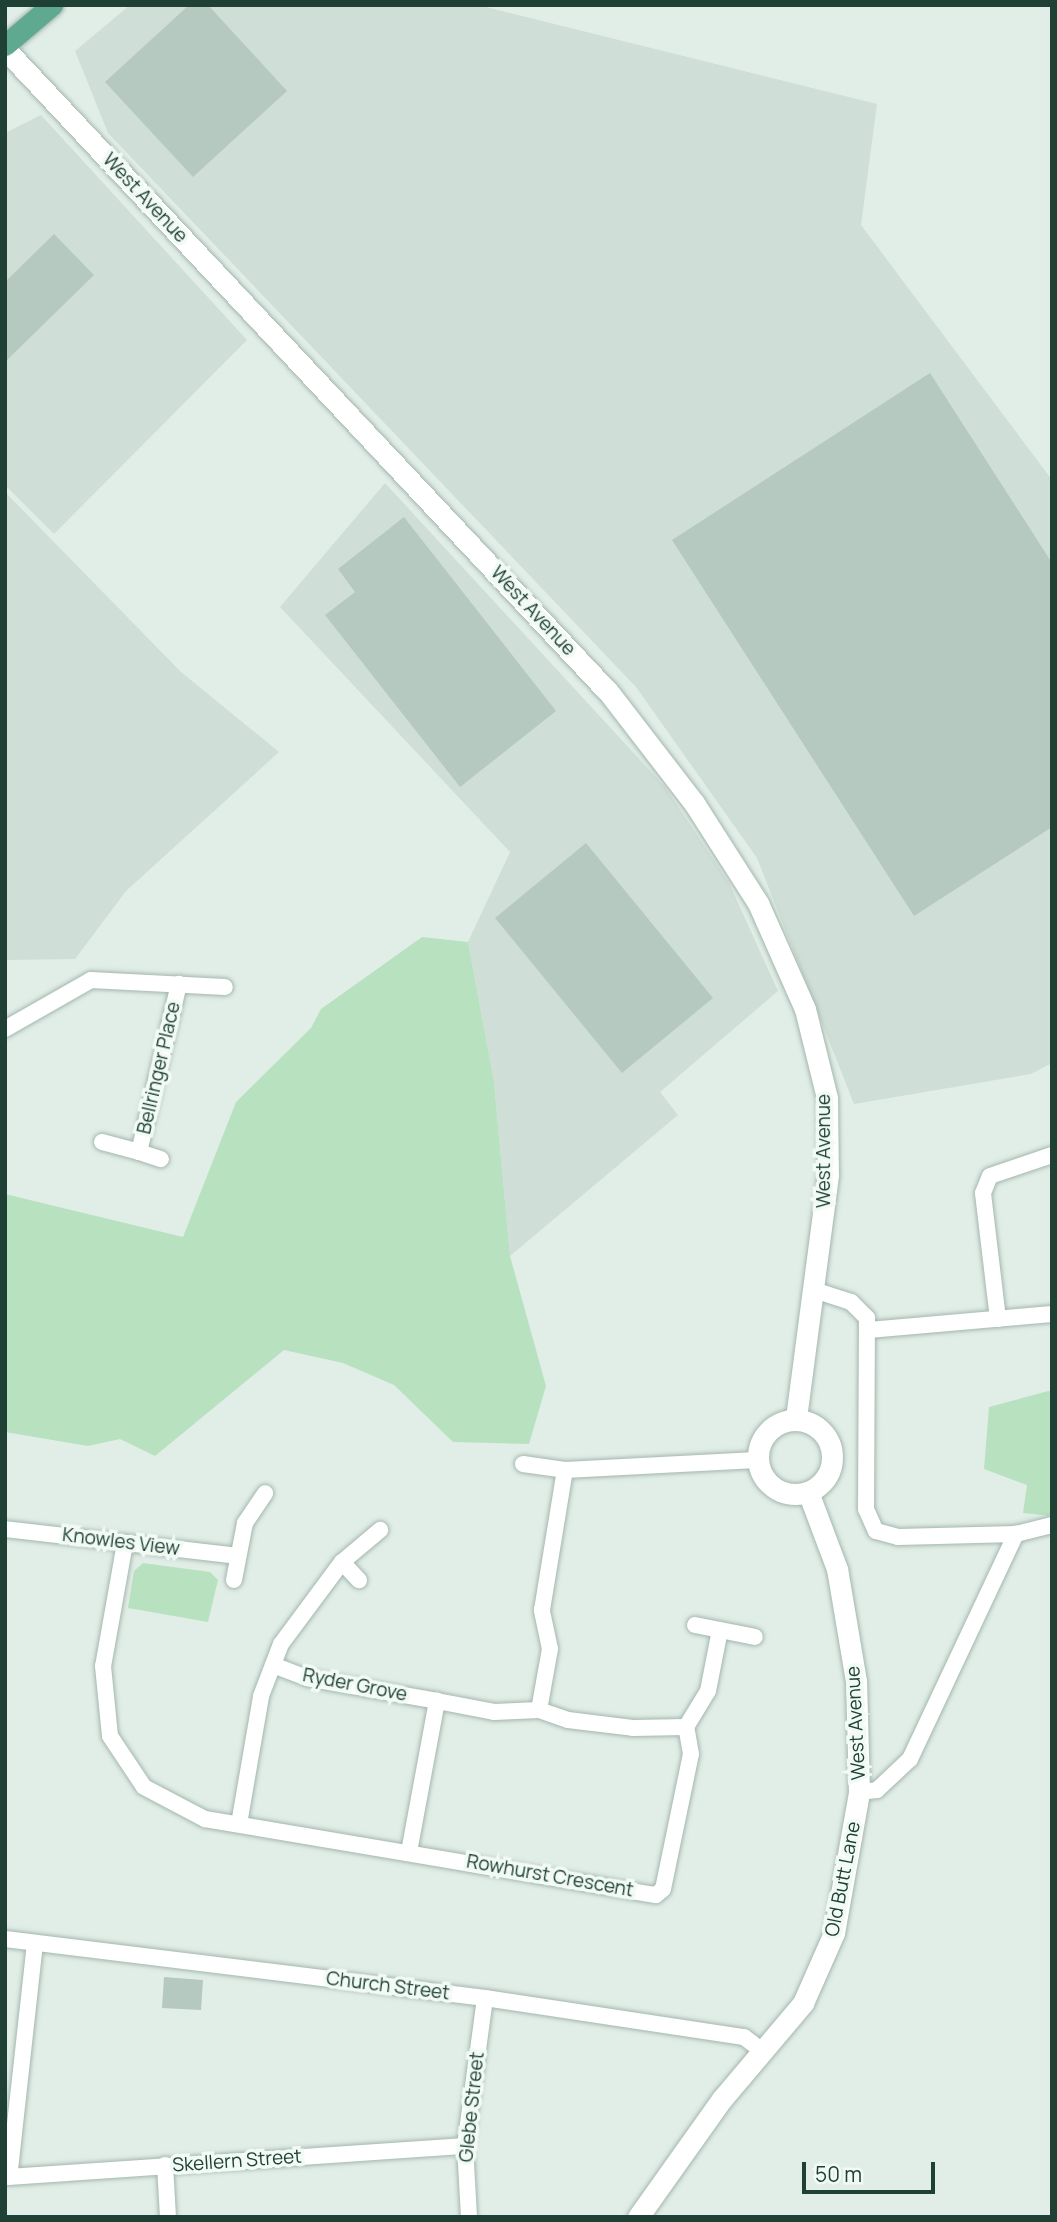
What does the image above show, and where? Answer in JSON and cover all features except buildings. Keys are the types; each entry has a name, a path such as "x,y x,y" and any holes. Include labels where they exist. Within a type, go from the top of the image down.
{"main road":[{"path":"5,47 52,5"}],"street":[{"name":"West Avenue","path":"5,47 610,694 694,803 758,903 819,1055 828,1175 817,1291 796,1419"},
{"path":"5,1029 91,980 225,987"},
{"name":"Bellringer Place","path":"139,1152 179,984"},
{"name":"Bellringer Place","path":"102,1142 161,1159"},
{"path":"998,1319 983,1193 990,1176 1052,1155"},
{"path":"817,1291 851,1302 867,1318 866,1510 876,1531 898,1537 1016,1534 1052,1525"},
{"path":"868,1330 1052,1314"},
{"path":"796,1419 824,1432 832,1450 831,1469 808,1492 780,1491 764,1478 757,1460 763,1437 796,1419"},
{"path":"523,1464 565,1470 757,1460"},
{"path":"539,1710 550,1649 542,1610 565,1470"},
{"name":"West Avenue","path":"808,1492 837,1569 848,1622 859,1792"},
{"path":"234,1580 245,1523 265,1493"},
{"name":"Knowles View","path":"5,1529 237,1556"},
{"path":"239,1824 261,1696 273,1665 342,1562 380,1531"},
{"path":"859,1792 877,1790 911,1759 1016,1534"},
{"name":"Rowhurst Crescent","path":"125,1543 103,1666 110,1736 144,1787 170,1805 239,1824 656,1895 663,1889 691,1754 686,1727"},
{"path":"342,1562 359,1580"},
{"path":"695,1625 755,1637"},
{"path":"409,1852 437,1701 494,1712 539,1710 581,1722 686,1727 708,1691 720,1630"},
{"name":"Ryder Grove","path":"273,1665 307,1678 437,1701"},
{"name":"Old Butt Lane","path":"638,2217 722,2099 803,2003 834,1933 859,1792"},
{"name":"Church Street","path":"5,1939 485,1998 744,2037 764,2052"},
{"name":"Skellern Street","path":"36,1943 9,2177 464,2146"},
{"name":"Glebe Street","path":"469,2217 464,2146 485,1998"},
{"path":"165,2165 168,2217"}],"shaded area":[{"path":"130,5 478,5 877,104 861,225 1052,480 1052,1063 1031,1074 854,1104 757,858 636,687 108,133 75,51"},
{"path":"41,115 247,340 54,534 5,485 5,133"},
{"path":"385,483 665,787 729,883 778,991 660,1092 678,1115 510,1256 494,1082 468,942 510,852 280,607"},
{"path":"5,492 181,672 279,752 126,891 75,959 5,960"}],"green space":[{"path":"422,937 468,942 494,1082 510,1256 546,1386 529,1444 453,1442 394,1385 343,1363 284,1350 155,1456 120,1439 88,1446 5,1432 5,1194 183,1237 236,1102 311,1028 321,1009"},
{"path":"1052,1390 1052,1516 1023,1513 1027,1485 984,1469 989,1407"},
{"path":"143,1563 210,1572 218,1580 208,1622 128,1608 134,1571"}]}
